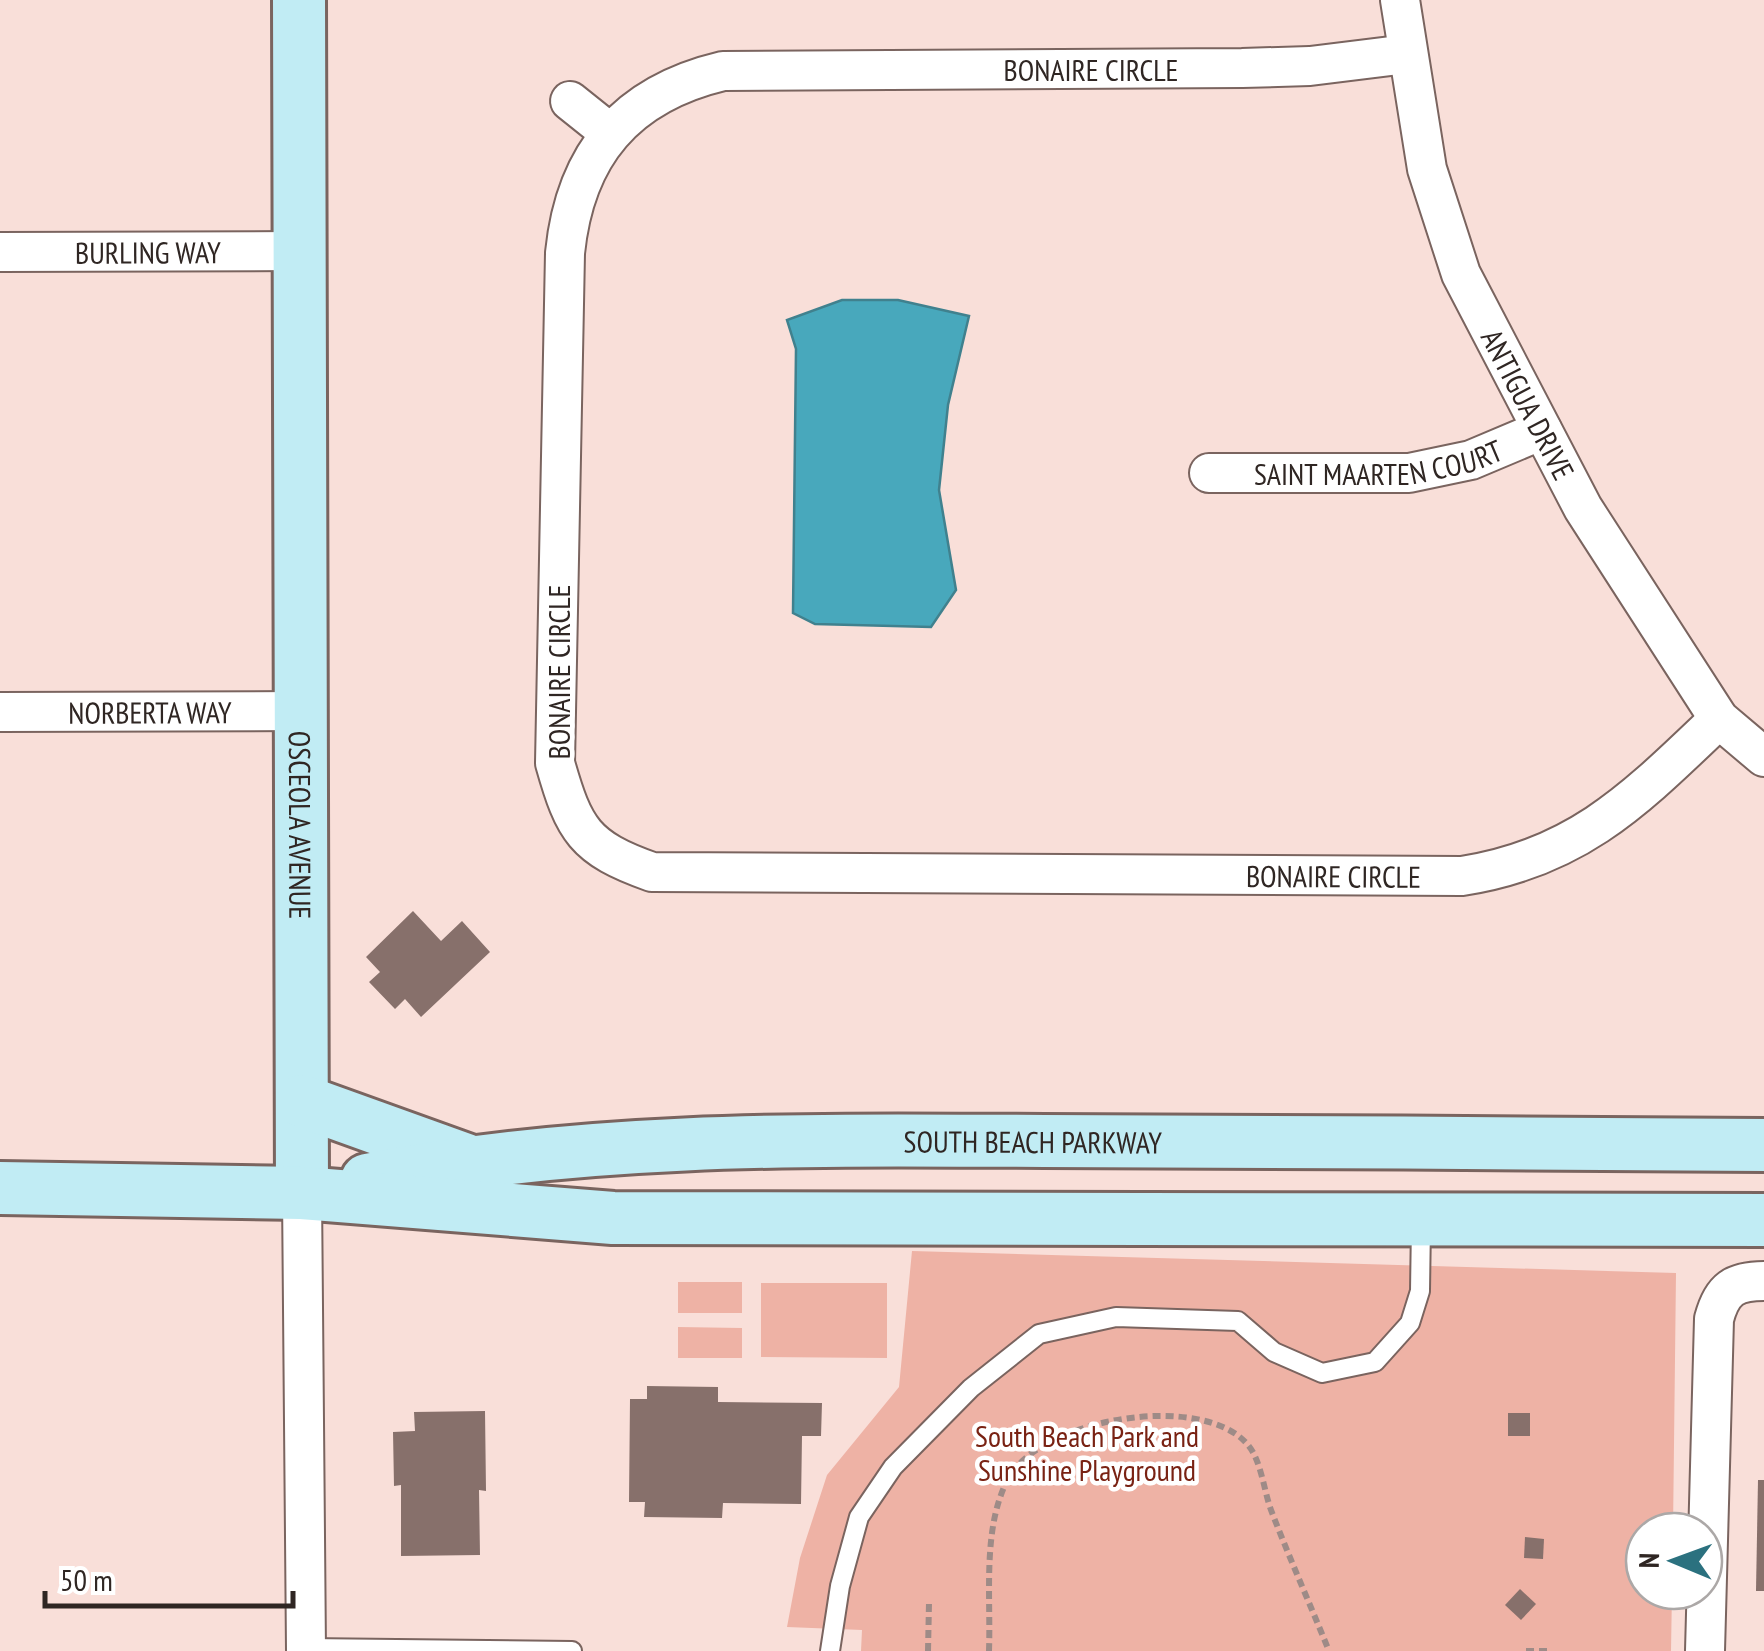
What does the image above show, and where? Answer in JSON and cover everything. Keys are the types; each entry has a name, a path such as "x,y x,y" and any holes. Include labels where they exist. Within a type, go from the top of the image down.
{"street":[{"name":"OSCEOLA AVENUE","path":"299,0 296,250 306,1649"},
{"name":"ANTIGUA DRIVE","path":"1400,0 1427,169 1461,274 1583,508 1719,719 1764,757"},
{"name":"BONAIRE CIRCLE","path":"1407,54 1310,66 1242,68 723,70 661,92 610,133 577,189 565,253 555,763 566,800 586,840 623,862 652,872 1462,876 1523,863 1581,838 1632,801 1719,719"},
{"path":"570,101 610,133"},
{"name":"BURLING WAY","path":"0,252 296,250"},
{"name":"SAINT MAARTEN COURT","path":"1209,474 1409,473 1471,460 1542,430"},
{"name":"NORBERTA WAY","path":"0,712 300,710"},
{"path":"302,1101 467,1160"},
{"name":"SOUTH BEACH PARKWAY","path":"302,1193 467,1160 624,1148 934,1140 1764,1146"},
{"name":"SOUTH BEACH PARKWAY","path":"0,1188 302,1193 613,1218 1764,1220"},
{"path":"1705,1651 1714,1319 1726,1289 1740,1282 1764,1281"}],"lane":[{"path":"830,1651 858,1516 893,1467 971,1388 1040,1334 1116,1318 1238,1321 1274,1352 1322,1373 1375,1362 1410,1322 1420,1290 1422,1218"},
{"path":"306,1649 572,1651"}],"path":[{"path":"989,1651 994,1509 1010,1474 1040,1445 1083,1428 1135,1417 1220,1423 1250,1446 1329,1651"},
{"path":"928,1651 929,1603"},
{"path":"1526,1651 1548,1651"}],"green space":[{"name":"South Beach Park and Sunshine Playground","path":"912,1251 1676,1273 1673,1511 1624,1511 1624,1611 1672,1611 1671,1651 861,1651 862,1630 787,1627 800,1558 827,1475 899,1387"},
{"path":"678,1282 742,1282 742,1313 678,1313"},
{"path":"761,1283 887,1283 887,1358 761,1357"},
{"path":"678,1327 742,1328 742,1358 678,1358"}],"water":[{"path":"842,300 898,300 969,316 948,405 939,490 956,590 931,627 815,624 793,613 796,349 787,320"}],"building":[{"path":"413,911 441,941 462,921 490,952 421,1017 405,999 395,1009 369,982 380,972 366,957"},
{"path":"647,1386 718,1387 718,1402 822,1403 821,1436 802,1436 801,1504 723,1503 722,1518 644,1517 645,1502 629,1502 630,1399 647,1399"},
{"path":"485,1411 486,1491 479,1490 480,1555 401,1556 401,1485 394,1486 393,1432 415,1431 414,1412"},
{"path":"1508,1413 1530,1413 1530,1436 1508,1436"},
{"path":"1758,1480 1764,1480 1764,1591 1756,1591"},
{"path":"1525,1537 1544,1539 1543,1559 1524,1558"},
{"path":"1520,1589 1536,1604 1521,1620 1505,1605"}]}
